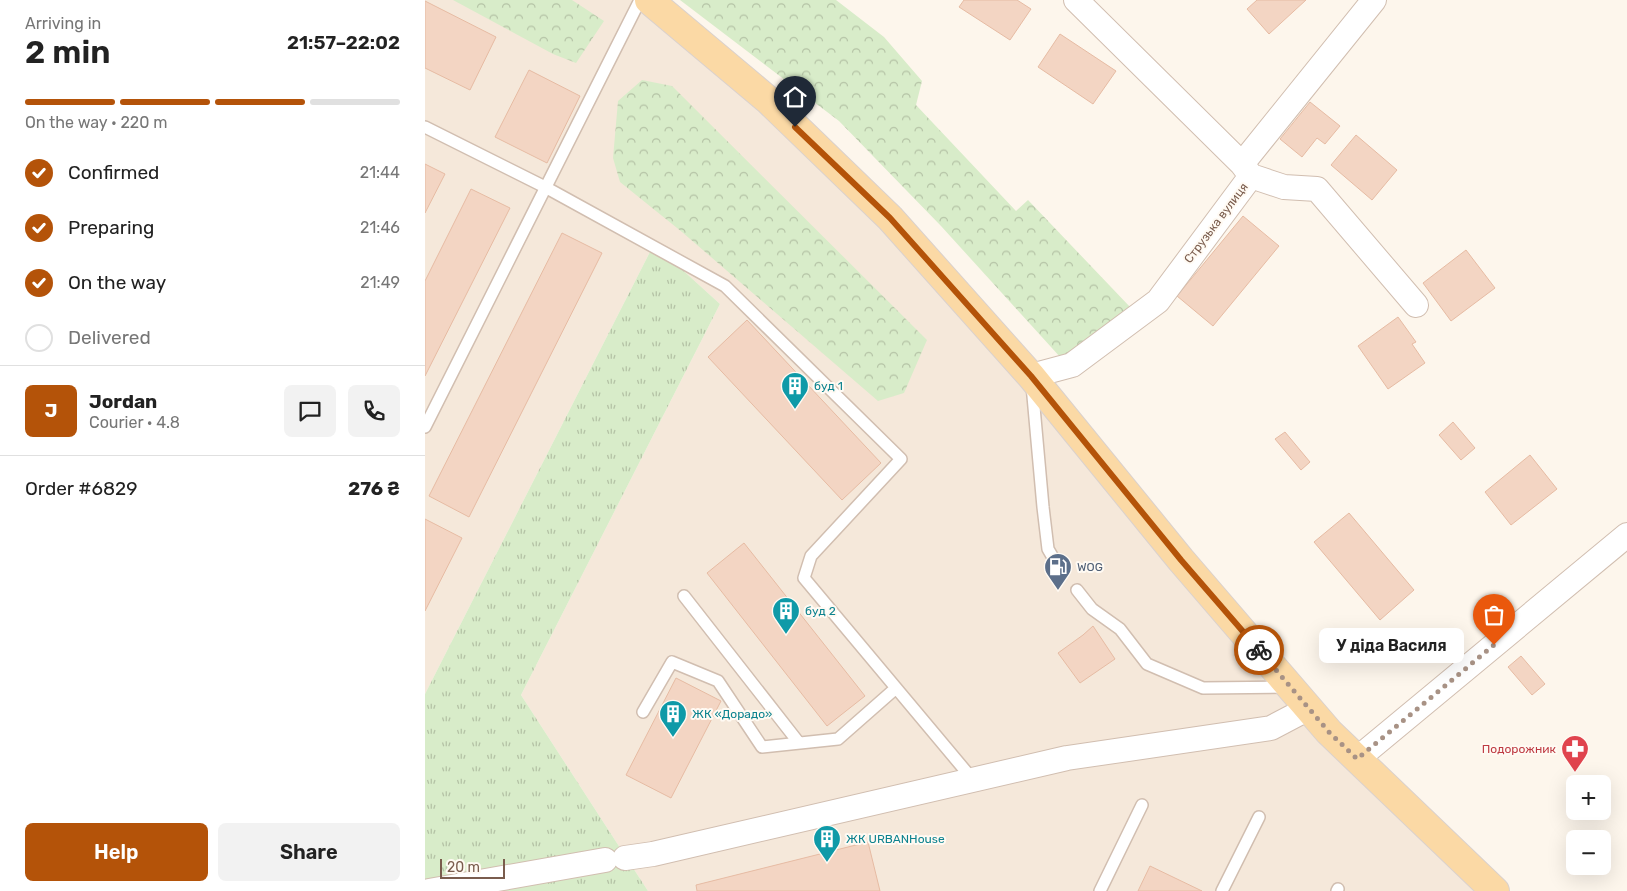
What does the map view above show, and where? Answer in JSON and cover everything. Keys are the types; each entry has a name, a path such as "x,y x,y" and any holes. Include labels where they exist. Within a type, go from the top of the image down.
{"main road":[{"path":"649,0 768,100 890,218 1031,376 1181,560 1329,732 1494,890"}],"street":[{"name":"Струзька вулиця","path":"1031,376 1072,365 1158,301 1247,170 1076,0"},
{"path":"1373,0 1247,170 1284,187 1317,189 1416,305"},
{"path":"1357,759 1627,535"},
{"path":"429,891 653,854 1067,758 1271,728 1309,708"}],"lane":[{"path":"425,427 640,0"},
{"path":"425,127 545,187 725,286 901,459 811,556 804,578 974,781"},
{"path":"1031,376 1048,549 1055,561"},
{"path":"1077,590 1092,609 1120,629 1147,664 1203,688 1291,687"},
{"path":"684,596 799,743"},
{"path":"643,712 673,662 718,680 762,747 838,739 897,688"},
{"path":"1101,891 1143,805"},
{"path":"1222,891 1259,817"}],"shaded area":[{"path":"425,0 634,0 761,108 883,225 1481,891 648,891 521,695 720,304 654,244 425,694"}],"green space":[{"path":"453,0 572,0 604,21 576,63 553,54"},
{"path":"680,0 836,0 884,37 922,81 916,105 1016,211 1028,200 1131,308 1061,358 941,226 839,121"},
{"path":"642,80 672,86 927,340 904,393 878,401 682,232 620,182 613,158 618,101"},
{"path":"654,244 720,304 521,695 648,891 425,891 425,694"}],"building":[{"path":"964,0 1017,0 1031,9 1010,40 959,7"},
{"path":"1257,0 1306,0 1269,34 1247,9"},
{"path":"425,1 496,37 470,90 425,68"},
{"path":"1060,34 1116,71 1093,104 1038,67"},
{"path":"529,70 580,96 547,163 495,137"},
{"path":"1310,102 1340,126 1325,144 1317,138 1302,157 1280,139"},
{"path":"1356,135 1397,170 1372,200 1331,165"},
{"path":"425,164 445,174 425,213"},
{"path":"471,189 510,208 425,376 425,281"},
{"path":"1243,216 1279,246 1213,326 1177,296"},
{"path":"562,233 602,253 469,517 429,496"},
{"path":"1466,250 1495,288 1451,321 1423,283"},
{"path":"1398,317 1416,342 1412,344 1425,363 1388,389 1358,346"},
{"name":"буд 1","path":"747,320 881,463 842,500 708,357"},
{"path":"1453,422 1475,448 1461,460 1439,435"},
{"path":"1285,432 1310,462 1301,470 1275,439"},
{"path":"1530,455 1557,489 1511,525 1485,492"},
{"path":"1349,513 1414,590 1380,620 1314,542"},
{"path":"425,519 462,538 425,611"},
{"name":"буд 2","path":"744,543 865,696 827,726 707,573"},
{"path":"1093,626 1115,659 1080,683 1058,653"},
{"path":"1521,656 1545,684 1532,695 1508,667"},
{"name":"ЖК «Дорадо»","path":"676,678 721,701 671,798 626,775"},
{"name":"ЖК URBANHouse","path":"868,842 880,891 697,891 696,885"},
{"path":"1150,866 1202,891 1138,891"}],"way so far":[{"path":"1259,650 1329,732 1357,759 1494,645"}],"place":[{"name":"буд 1","path":"795,410"},
{"name":"WOG","path":"1058,591"},
{"name":"буд 2","path":"786,635"},
{"name":"У діда Василя","path":"1494,645"},
{"name":"ЖК «Дорадо»","path":"673,738"},
{"name":"Подорожник","path":"1575,773"},
{"name":"ЖК URBANHouse","path":"827,863"}],"route":[{"path":"795,127 890,218 1031,376 1181,560 1259,650"}]}
